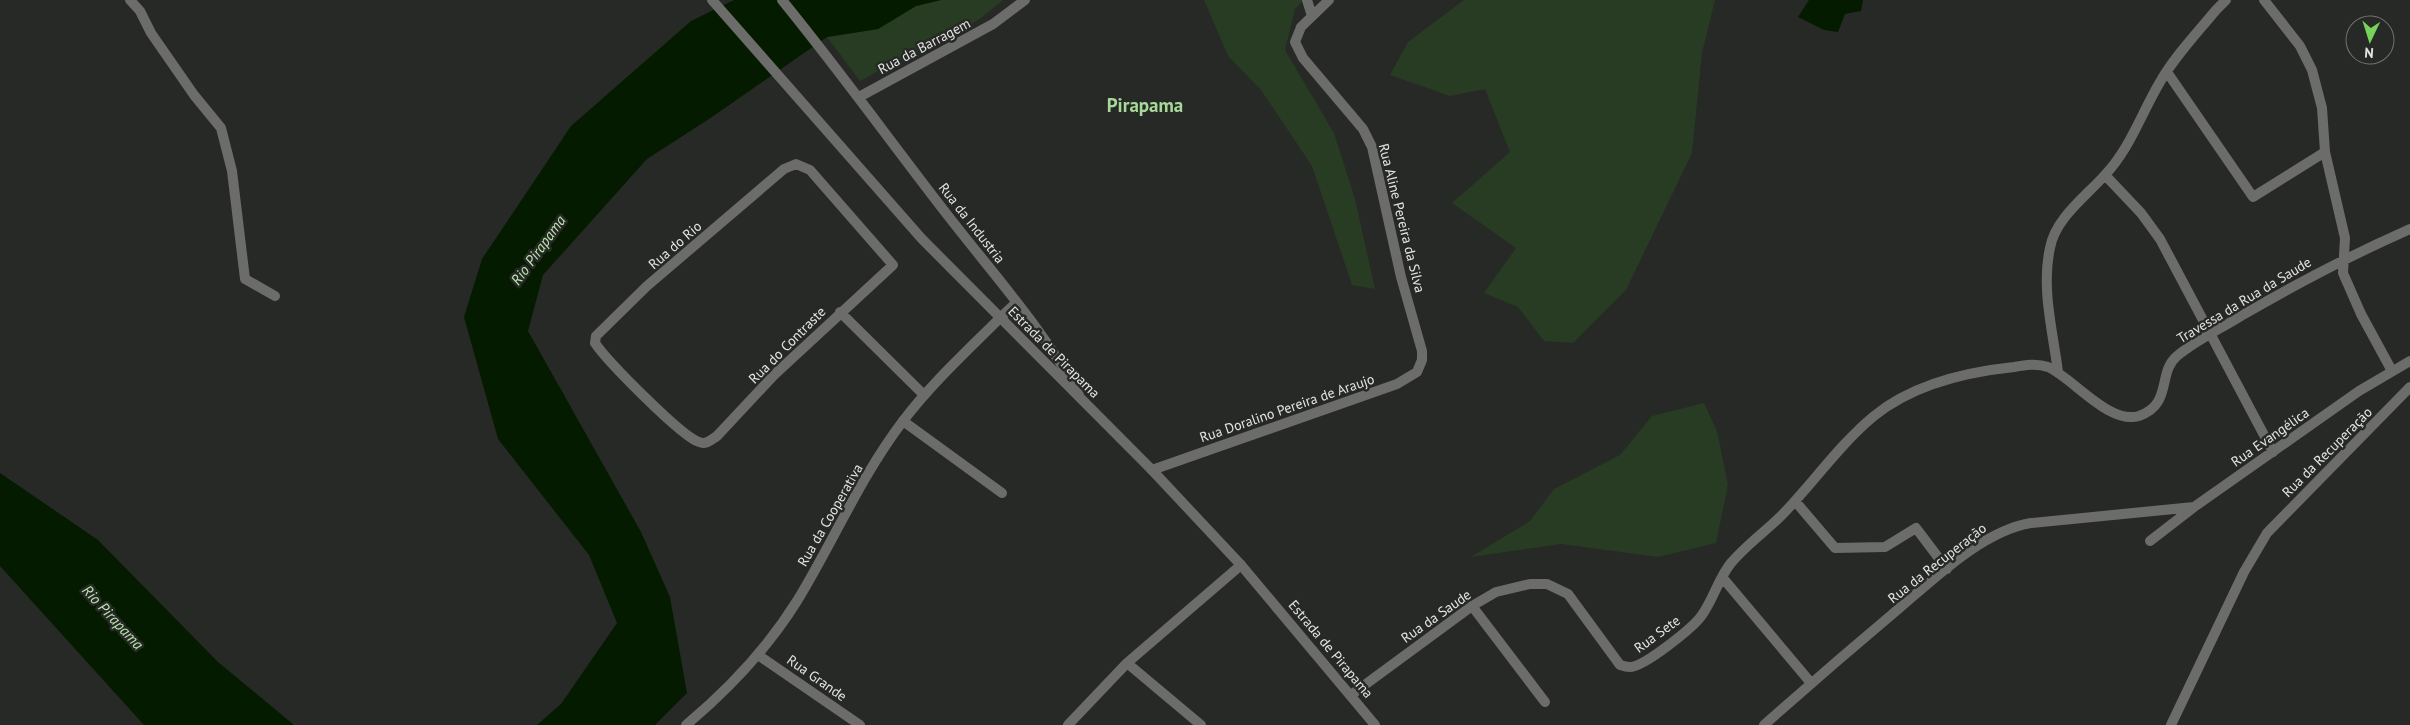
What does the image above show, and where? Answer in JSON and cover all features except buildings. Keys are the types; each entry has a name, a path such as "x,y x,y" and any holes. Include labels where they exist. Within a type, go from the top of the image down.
{"street":[{"path":"130,0 140,11 151,33 189,88 221,128 232,171 245,279 274,296"},
{"name":"Estrada de Pirapama","path":"712,0 922,239 1152,470 1242,565 1375,725"},
{"name":"Rua da Industria","path":"782,0 838,69 1050,346 1080,397"},
{"name":"Rua da Barragem","path":"859,97 993,24 1025,0"},
{"path":"1307,0 1312,16"},
{"name":"Rua Aline Pereira da Silva","path":"1329,0 1297,31 1297,48 1358,122 1372,147 1401,277 1422,351 1422,360"},
{"path":"2058,372 2047,278 2050,246 2061,222 2105,175 2130,143 2167,72 2226,0"},
{"path":"2264,0 2300,46 2312,70 2322,108 2325,152 2345,238 2346,247 2342,259 2343,273 2348,287 2392,371"},
{"path":"2167,72 2253,197 2325,152"},
{"name":"Rua do Rio","path":"700,443 685,434 623,375 595,343 596,336 648,286 774,178 790,166 796,164 810,170 893,265"},
{"path":"2105,175 2151,225 2212,333 2273,452"},
{"name":"Travessa da Rua da Saude","path":"1772,524 1872,417 1897,401 1942,380 1986,370 2039,365 2058,372 2106,408 2120,414 2139,416 2157,404 2164,392 2170,366 2177,356 2212,333 2342,259 2410,229"},
{"name":"Rua do Contraste","path":"700,443 708,442 717,436 774,375 893,265"},
{"name":"Rua da Cooperativa","path":"686,725 758,654 796,602 874,465 903,421 924,395 1016,303"},
{"path":"840,312 924,395"},
{"name":"Rua Doralino Pereira de Araujo","path":"1152,470 1397,384 1417,372 1422,360"},
{"name":"Rua Evangélica","path":"2150,541 2194,506 2392,371 2410,361"},
{"name":"Rua da Recuperação","path":"2171,725 2244,572 2267,534 2410,387"},
{"path":"903,421 1002,493"},
{"path":"1795,501 1835,548 1885,547 1916,528 1948,569"},
{"name":"Rua da Recuperação","path":"1764,725 1948,569 1995,534 2020,525 2194,506"},
{"name":"Rua Sete","path":"1547,584 1568,594 1620,665 1629,668 1649,658 1701,617 1722,577 1743,550 1772,524"},
{"path":"1068,725 1127,663 1242,565"},
{"path":"1722,577 1811,684"},
{"name":"Rua da Saude","path":"1351,695 1472,606 1496,592 1514,586 1547,584"},
{"path":"1472,606 1545,702"},
{"name":"Rua Grande","path":"758,654 860,725"},
{"path":"1127,663 1201,725"}],"shaded area":[{"path":"941,0 1003,0 981,18 932,47 891,64 860,81 827,37 878,29 916,6"},
{"path":"1204,0 1304,0 1295,9 1285,50 1334,133 1355,199 1375,289 1352,285 1312,166 1261,90 1228,56"},
{"path":"1464,0 1715,0 1702,53 1692,153 1626,290 1573,343 1544,341 1518,307 1484,293 1516,248 1452,203 1510,152 1485,89 1450,96 1390,75 1408,42"},
{"path":"1704,403 1717,431 1728,485 1716,543 1658,557 1561,544 1471,557 1530,521 1554,489 1620,455 1652,416"}],"water":[{"name":"Rio Pirapama","path":"734,0 941,0 916,6 878,29 827,37 712,117 647,159 543,275 528,331 641,532 670,597 687,693 655,725 537,725 561,704 617,623 589,555 498,439 464,317 482,259 571,126 691,21"},
{"path":"1809,0 1863,0 1861,11 1845,14 1838,32 1824,30 1798,17"},
{"name":"Rio Pirapama","path":"0,473 98,540 218,662 294,725 144,725 0,566"}],"district":[{"name":"Pirapama","path":"1145,105"}]}
